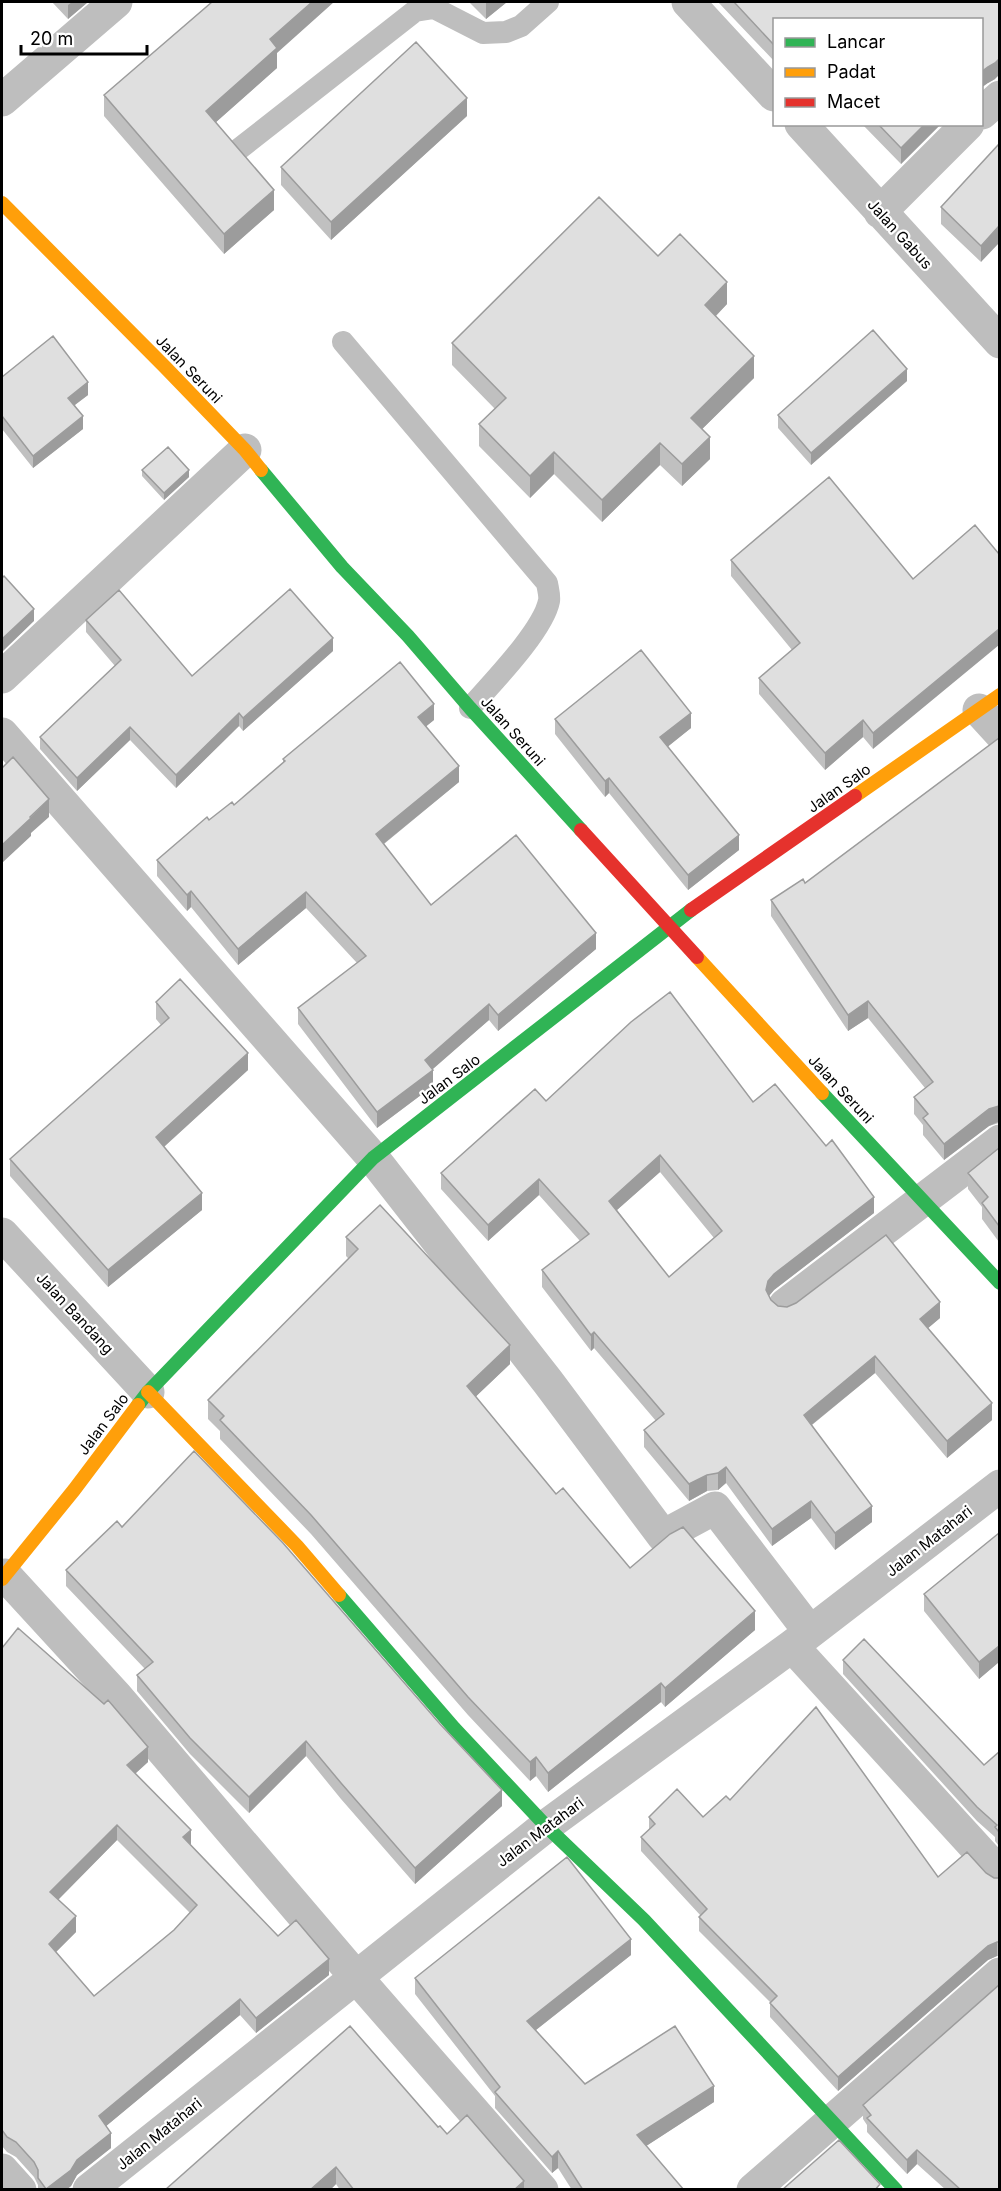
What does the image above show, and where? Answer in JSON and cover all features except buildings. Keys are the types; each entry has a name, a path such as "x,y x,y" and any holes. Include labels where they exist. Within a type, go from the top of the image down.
{"street":[{"path":"2,100 116,2"},
{"path":"688,2 773,94"},
{"path":"983,111 999,97"},
{"name":"Jalan Gabus","path":"803,126 999,342"},
{"path":"880,212 966,126"},
{"name":"Jalan Seruni","path":"2,203 245,450 342,567 408,636 470,708 801,1071 924,1200 999,1283"},
{"path":"2,677 245,450"},
{"name":"Jalan Salo","path":"3,1577 148,1392 373,1158 577,1001 669,926 993,713"},
{"path":"2,735 373,1158 548,1382 663,1536 715,1508 801,1639 999,1874"},
{"path":"785,1305 999,1140"},
{"name":"Jalan Bandang","path":"2,1234 148,1392"},
{"path":"148,1392 297,1546 454,1728 546,1826 644,1920 896,2190"},
{"name":"Jalan Matahari","path":"89,2190 546,1826 801,1639 999,1486"},
{"path":"3,1577 117,1697 356,1977 542,2190"},
{"path":"753,2190 999,1974"},
{"path":"2,2170 20,2190"}],"lane":[{"path":"240,149 414,11 434,8 483,33 506,32 521,26 549,2"},
{"path":"343,342 546,583 550,599 543,616 533,632 470,708"}],"traffic: fast":[{"path":"261,470 342,567 408,636 581,830"},
{"path":"138,1405 373,1158 691,910"},
{"path":"822,1093 1000,1283"},
{"path":"339,1595 454,1728 546,1826 644,1920 896,2190"}],"traffic: slow":[{"path":"2,203 165,367 245,450 261,470"},
{"path":"855,796 1000,695"},
{"path":"697,957 822,1093"},
{"path":"148,1392 297,1546 339,1595"},
{"path":"2,1579 74,1490 138,1405"}],"traffic: jam":[{"path":"691,910 855,796"},
{"path":"581,830 697,957"}]}
